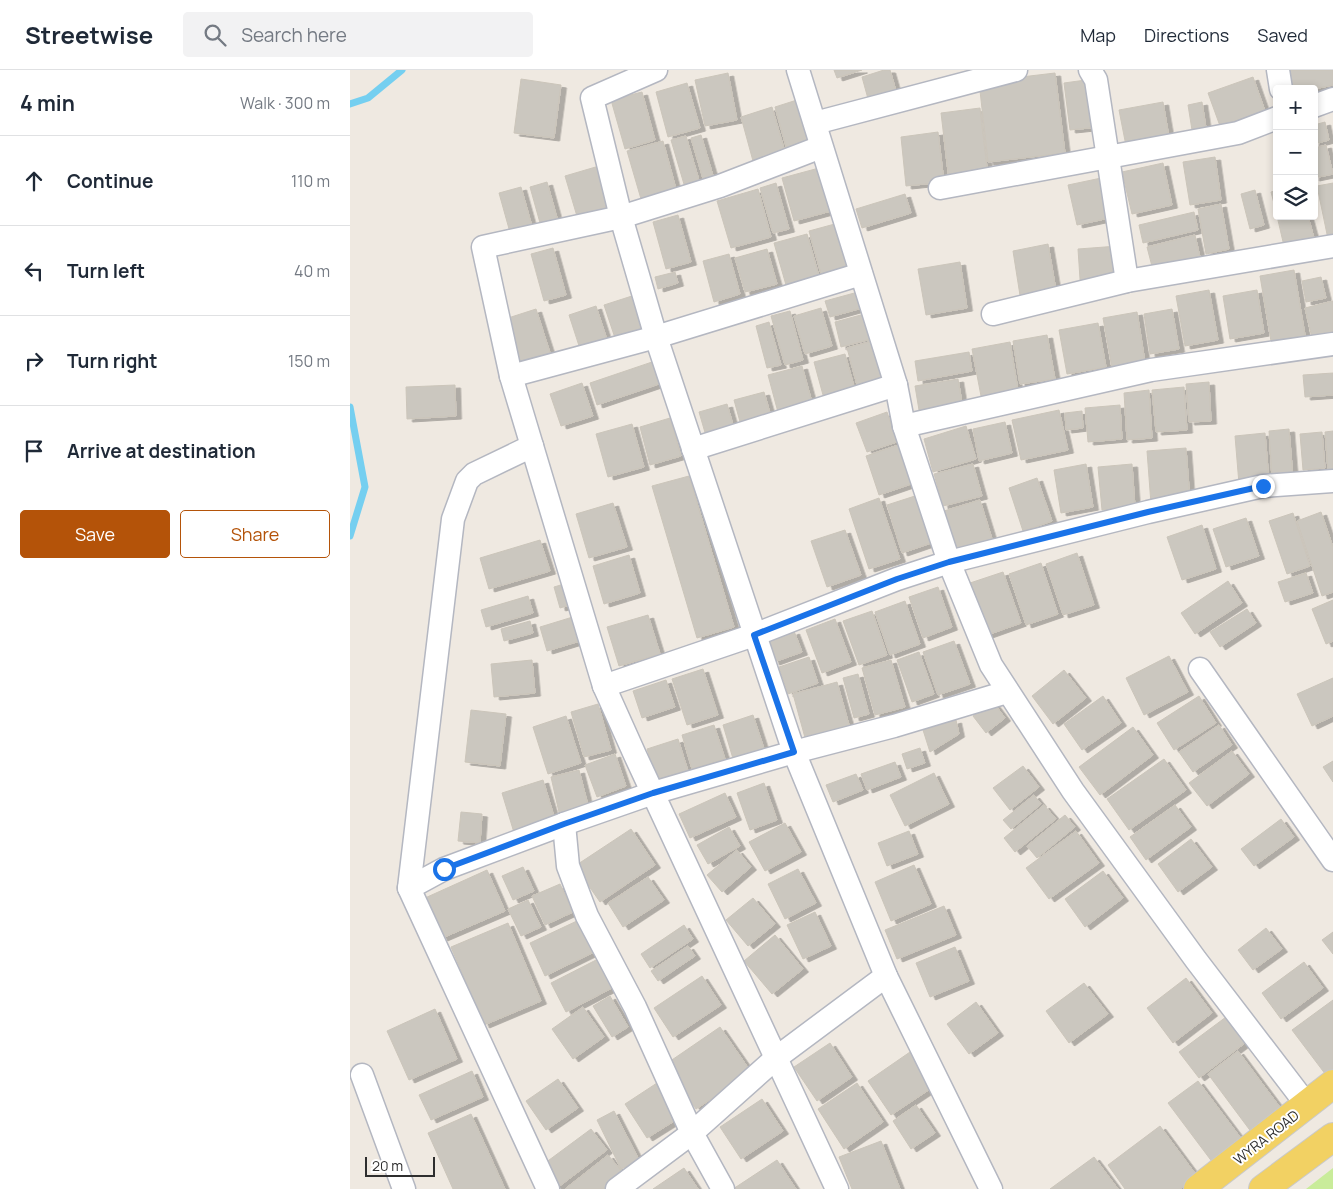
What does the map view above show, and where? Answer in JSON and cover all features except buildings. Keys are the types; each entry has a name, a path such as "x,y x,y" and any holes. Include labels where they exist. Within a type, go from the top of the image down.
{"main road":[{"name":"WYRA ROAD","path":"1198,1189 1333,1084"},
{"path":"1263,1189 1333,1137"}],"street":[{"path":"656,70 592,98 621,217 656,337 794,752 886,976 991,1189"},
{"path":"798,70 896,386 904,426 949,562 990,665 1073,791 1196,960 1307,1105"},
{"path":"815,123 1016,70"},
{"path":"1090,70 1096,80 1127,281"},
{"path":"1278,70 1280,85"},
{"path":"1318,105 1333,100"},
{"path":"940,188 1238,133 1273,120"},
{"path":"821,147 720,186 621,217 483,247 511,376 604,686 838,1189"},
{"path":"993,314 1127,281 1333,246"},
{"path":"511,376 656,337 861,274"},
{"path":"904,426 1151,370 1333,344"},
{"path":"693,449 896,386"},
{"path":"532,446 474,474 467,481 453,519 409,888 548,1189"},
{"path":"604,686 754,635 897,579 949,562 1148,512 1263,486 1333,481"},
{"path":"1200,669 1333,860"},
{"path":"409,888 444,869 653,793 794,752 894,726 1007,692"},
{"path":"564,824 568,866 587,916 635,1008 692,1133 722,1189"},
{"path":"616,1189 692,1133 776,1058 886,976"},
{"path":"362,1076 404,1189"}],"green space":[{"path":"1333,1168 1333,1189 1306,1189"}],"waterway":[{"path":"350,104 368,98 402,70"},
{"path":"350,407 365,487 350,536"}],"route":[{"path":"444,869 653,793 794,752 754,635 897,579 949,562 1148,512 1263,486"}]}
